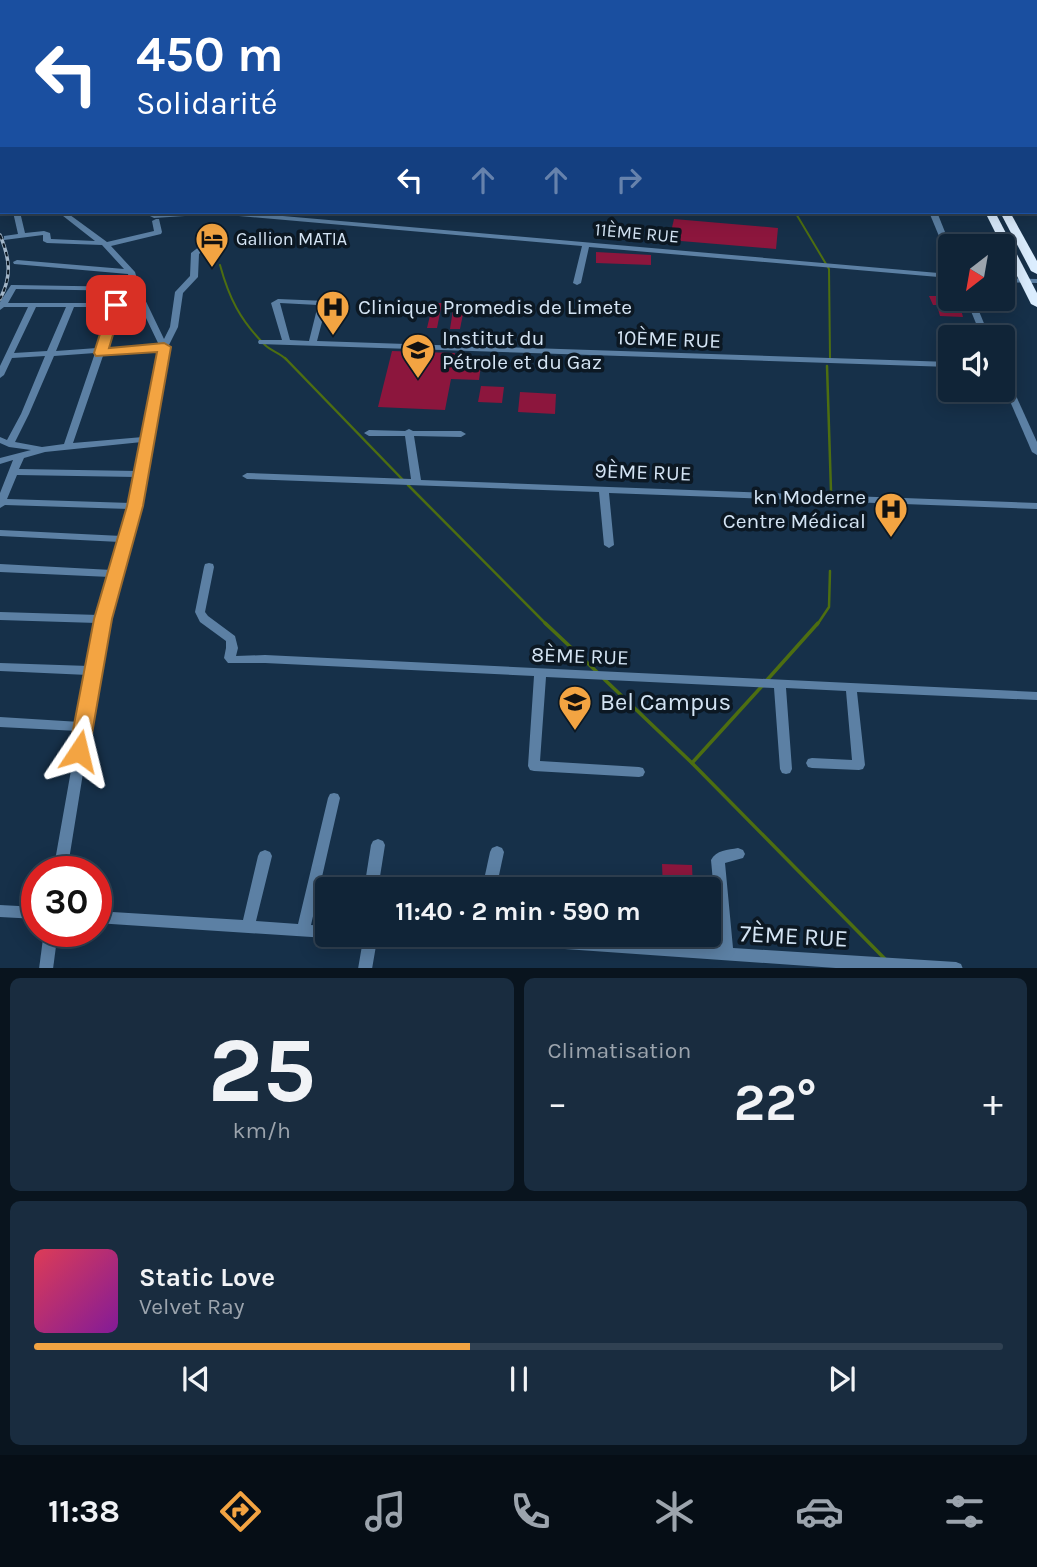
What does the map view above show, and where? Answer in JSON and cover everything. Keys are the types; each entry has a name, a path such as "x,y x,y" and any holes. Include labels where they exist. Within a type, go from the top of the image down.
{"highway":[{"path":"990,214 1031,281 1037,304"},
{"path":"1006,214 1037,271"}],"street":[{"path":"16,214 22,236"},
{"path":"65,214 104,244 131,272 136,289 164,347"},
{"name":"11ÈME RUE","path":"104,244 158,232 155,219 192,214"},
{"name":"11ÈME RUE","path":"256,214 938,275"},
{"path":"934,214 942,234"},
{"path":"7,238 44,233 47,235 47,241 104,244"},
{"path":"63,856 103,619 135,506 164,347 174,327 179,292 194,277 195,253 204,244"},
{"path":"577,283 586,245"},
{"path":"17,262 131,272"},
{"path":"68,446 116,305 71,305 32,310 1,306 11,289 20,286 136,289"},
{"path":"287,343 275,303 278,301 324,304 312,344"},
{"path":"45,449 4,442 25,414 71,305"},
{"path":"0,375 32,310"},
{"name":"10ÈME RUE","path":"262,342 938,365"},
{"path":"9,356 101,353 164,347"},
{"path":"1015,402 1037,452"},
{"path":"409,432 416,481"},
{"path":"369,433 461,434"},
{"path":"0,461 45,449 148,439"},
{"path":"20,455 1,503 135,506"},
{"path":"15,472 141,474"},
{"name":"9ÈME RUE","path":"247,476 1037,506"},
{"path":"604,489 608,545"},
{"path":"0,533 124,539"},
{"name":"8ÈME RUE","path":"209,567 200,612 204,619 231,639 232,660 265,659 1037,696"},
{"path":"0,568 114,574"},
{"path":"0,616 103,619"},
{"path":"0,667 96,671"},
{"path":"540,674 534,766 639,772"},
{"path":"779,684 786,769"},
{"path":"812,763 859,765 851,688"},
{"path":"0,722 83,727"},
{"path":"303,930 334,798"},
{"path":"373,877 378,845"},
{"path":"492,877 497,852"},
{"path":"727,954 718,860 724,856 738,854"},
{"path":"248,927 265,856"},
{"path":"0,911 21,912"},
{"path":"112,917 315,931"},
{"path":"46,968 49,947"},
{"path":"365,968 369,947"},
{"name":"7ÈME RUE","path":"631,947 956,968"}],"building":[{"path":"674,219 778,228 776,249 669,240"},
{"path":"596,252 651,255 651,265 596,263"},
{"path":"929,296 938,296 938,309 937,305 933,305"},
{"path":"433,303 442,303 437,328 427,328"},
{"path":"454,303 465,304 460,329 450,329"},
{"path":"939,312 962,312 963,317 940,316"},
{"name":"Institut du Pétrole et du Gaz","path":"392,351 455,353 454,357 472,357 470,365 481,365 479,380 451,379 445,410 378,407"},
{"path":"481,386 504,387 502,403 478,402"},
{"path":"520,392 556,394 555,414 518,412"},
{"path":"662,864 692,865 692,877 663,877"}],"waterway":[{"path":"796,214 829,269 830,358"},
{"path":"220,265 227,288 242,317 265,345 287,360"},
{"path":"287,360 403,480"},
{"path":"827,366 831,491"},
{"path":"408,485 545,623"},
{"path":"817,625 829,607 830,571"},
{"path":"545,623 597,672"},
{"path":"767,680 818,623"},
{"path":"604,679 692,763"},
{"path":"692,763 763,685"},
{"path":"692,763 885,959"}],"railway":[{"path":"0,235 8,267 0,299"}],"place":[{"name":"Gallion MATIA","path":"212,269"},
{"name":"Clinique Promedis de Limete","path":"333,337"},
{"name":"Institut du Pétrole et du Gaz","path":"418,380"},
{"name":"kn Moderne Centre Médical","path":"891,539"},
{"name":"Bel Campus","path":"575,732"}],"route":[{"path":"79,751 96,671 103,619 135,506 164,347 101,353 116,305"}]}
